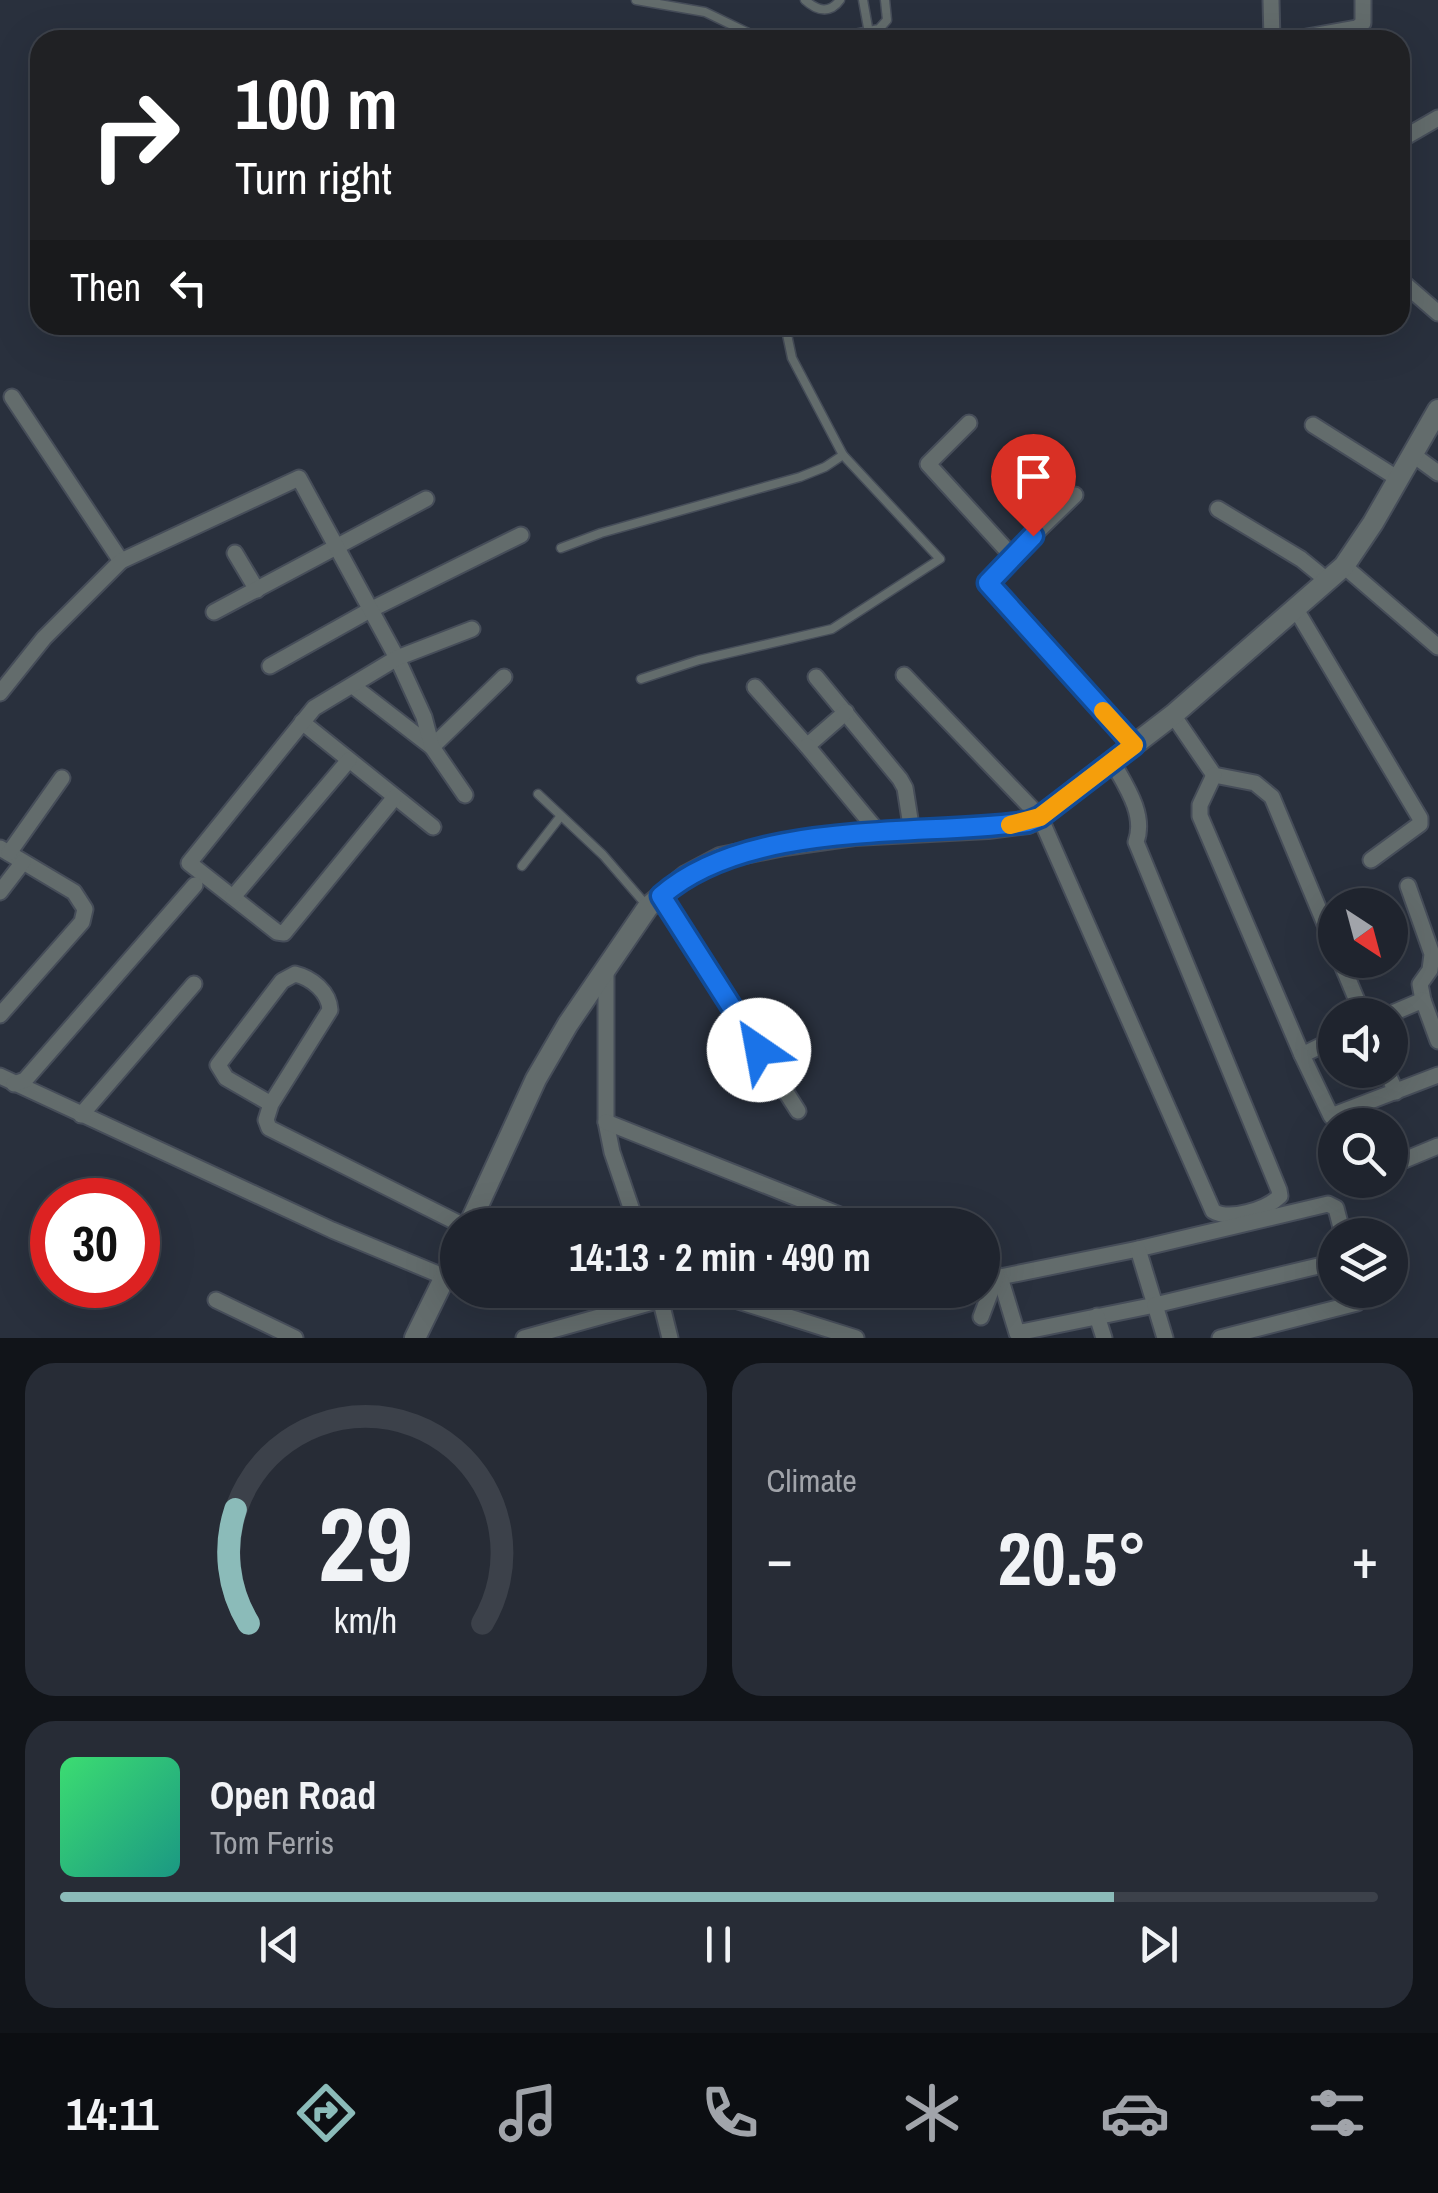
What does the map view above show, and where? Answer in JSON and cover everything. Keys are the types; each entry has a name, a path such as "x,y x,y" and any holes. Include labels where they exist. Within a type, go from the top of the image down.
{"street":[{"path":"1271,0 1272,30"},
{"path":"1346,30 1363,22 1362,0"},
{"path":"1410,134 1438,118"},
{"path":"1410,289 1438,313"},
{"path":"12,397 121,561"},
{"path":"473,1208 536,1079 568,1024 654,901 686,876 735,854 832,837 988,828 1040,817 1173,715 1344,566 1438,410"},
{"path":"969,423 924,469 1012,556"},
{"path":"1313,425 1397,478"},
{"path":"1412,454 1438,473"},
{"path":"0,694 44,638 121,561 300,478 396,658 424,717 432,747"},
{"path":"1075,495 988,583 1134,745"},
{"path":"214,612 426,499"},
{"path":"1218,509 1301,559 1328,582"},
{"path":"270,666 370,610 521,535"},
{"path":"236,553 256,590"},
{"path":"1344,566 1438,647"},
{"path":"1296,611 1420,818 1413,831 1371,860"},
{"path":"395,797 284,933 189,863 314,708 396,658 472,629"},
{"path":"904,675 1040,817 1213,1211 1229,1216 1273,1203 1280,1196 1279,1190 1136,842 1141,828 1129,790 1113,763"},
{"path":"816,676 905,788 912,832"},
{"path":"432,747 504,678"},
{"path":"353,686 432,747 465,795"},
{"path":"756,687 880,834"},
{"path":"808,746 846,712"},
{"path":"1173,715 1214,775 1254,783 1272,797 1318,907"},
{"path":"302,722 433,827"},
{"path":"233,897 349,760"},
{"path":"1214,775 1200,804 1200,816 1327,1108"},
{"path":"0,892 11,854 62,778"},
{"path":"0,1015 85,916 86,910 74,892 11,854"},
{"path":"7,1080 24,1080 195,885"},
{"path":"1408,886 1432,954 1430,970 1420,984 1438,1041"},
{"path":"654,901 798,1111"},
{"path":"606,970 606,1122 631,1208"},
{"path":"271,1104 226,1078 218,1065 282,981 296,974 305,976 323,991 330,1010 271,1104 266,1120 275,1131 440,1213"},
{"path":"82,1115 194,984"},
{"path":"1408,1007 1424,1000"},
{"path":"1302,1055 1318,1047"},
{"path":"1362,1108 1438,1076"},
{"path":"7,1080 332,1230 440,1275"},
{"path":"1394,1088 1396,1092"},
{"path":"606,1122 822,1208"},
{"path":"1408,1158 1438,1146"},
{"path":"1000,1273 1138,1250 1328,1204 1336,1208 1339,1218"},
{"path":"1138,1250 1165,1338"},
{"path":"1000,1292 1017,1334 1318,1266"},
{"path":"416,1338 440,1288"},
{"path":"216,1300 295,1338"},
{"path":"524,1338 618,1308"},
{"path":"662,1308 670,1338"},
{"path":"760,1308 856,1338"},
{"path":"980,1317 983,1308"},
{"path":"1220,1338 1337,1308"},
{"path":"1097,1316 1104,1338"}],"lane":[{"path":"636,0 705,12 742,30"},
{"path":"805,0 826,10 840,0"},
{"path":"864,0 869,30"},
{"path":"874,30 885,24 886,0"},
{"path":"641,678 699,660 832,629 940,559 843,455 792,358 786,335"},
{"path":"561,548 800,477 843,455"},
{"path":"538,794 654,901"},
{"path":"522,866 560,816"}],"slow traffic":[{"path":"1010,825 1040,817 1134,745 1103,711"}],"route":[{"path":"759,1050 661,896 669,889 702,866 754,850 832,837 1028,822 1094,778 1134,745 988,583 1033,536"}]}
